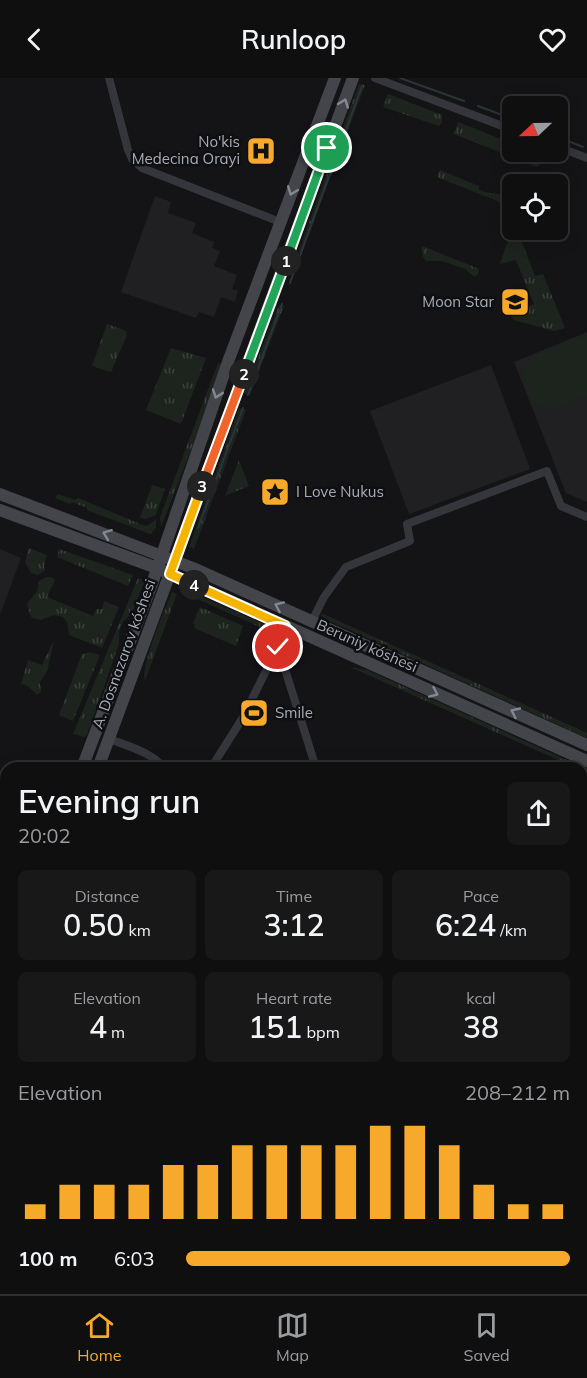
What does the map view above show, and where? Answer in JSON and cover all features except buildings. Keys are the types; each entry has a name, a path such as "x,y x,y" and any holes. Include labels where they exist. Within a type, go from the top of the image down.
{"main road":[{"name":"A. Dosnazarov kóshesi","path":"84,762 151,586 229,359 335,78"},
{"name":"A. Dosnazarov kóshesi","path":"100,762 353,78"},
{"name":"Beruniy kóshesi","path":"0,494 193,568 587,745"},
{"name":"Beruniy kóshesi","path":"0,510 157,568 587,761"},
{"path":"169,533 175,539 183,537"},
{"path":"133,559 140,554 138,546"},
{"path":"188,582 187,575 193,568"},
{"path":"151,586 159,585 164,591"},
{"path":"540,740 546,727"}],"street":[{"path":"109,78 128,150 137,164 280,222"},
{"path":"375,78 502,126"},
{"path":"568,151 587,158"},
{"path":"312,621 324,597 346,567 410,541 407,524 507,485 547,471 561,506 587,517"},
{"path":"215,762 238,726 278,647 285,626"},
{"path":"278,647 314,762"},
{"path":"109,739 147,754 159,762"}],"shaded area":[{"path":"155,196 171,202 168,213 196,223 192,233 214,242 212,248 220,251 214,266 237,275 232,289 238,291 235,302 221,297 214,317 199,312 196,318 121,292"},
{"path":"587,332 587,502 566,493 514,362"},
{"path":"491,365 530,469 409,514 370,411"},
{"path":"0,549 21,558 0,615"}],"green space":[{"path":"359,84 365,85 300,258 299,250"},
{"path":"388,94 442,115 442,123 439,126 383,107"},
{"path":"458,122 502,140 502,153 454,134"},
{"path":"524,162 540,162 537,167"},
{"path":"440,170 479,186 479,190 502,195 502,203 437,177"},
{"path":"508,240 521,240 535,276 543,274 565,328 554,331 514,320 509,314 534,304 516,260 500,264"},
{"path":"422,246 479,269 478,274 475,277 465,269 442,261 426,261 423,257"},
{"path":"279,305 284,306 250,395 244,393"},
{"path":"107,324 126,331 127,335 111,372 92,366"},
{"path":"587,334 587,395 557,408 547,409 535,403 525,384 526,363 533,356"},
{"path":"171,348 206,358 181,424 146,410"},
{"path":"218,363 224,365 161,527 160,517"},
{"path":"239,408 246,410 194,549 189,547"},
{"path":"239,460 249,486 225,496"},
{"path":"152,485 165,489 156,515 146,519 140,518"},
{"path":"58,494 75,500 78,498 145,526 156,519 156,528 150,534 72,502 70,504 55,498"},
{"path":"29,548 47,555 45,570 38,575 31,573 25,562"},
{"path":"59,549 133,575 128,586 57,557"},
{"path":"46,577 55,580 47,597 93,616 97,609 102,609 104,601 119,607 102,648 69,635 67,622 63,617 54,615 40,620 31,617 27,604 38,590 38,582"},
{"path":"138,578 145,581 131,614 123,622 119,631 119,644 87,735 85,737 73,734"},
{"path":"183,589 278,630 280,636 182,592"},
{"path":"172,592 177,594 145,681 146,663"},
{"path":"200,607 243,626 236,646 194,628 193,623"},
{"path":"321,613 587,733 587,738 323,618"},
{"path":"54,640 47,672 40,682 41,692 37,695 28,686 21,684 28,660 42,665"},
{"path":"89,652 100,655 73,721 59,715 82,654"},
{"path":"350,667 367,670 571,762 563,762"}],"waterway":[{"path":"400,78 464,101"},
{"path":"290,283 362,86"},
{"path":"478,106 502,115"},
{"path":"568,141 583,147"},
{"path":"248,395 282,304"},
{"path":"198,528 243,408"}],"place":[{"name":"No'kis Medecina Orayi","path":"261,151"},
{"name":"Moon Star","path":"515,302"},
{"name":"I Love Nukus","path":"275,492"},
{"name":"Smile","path":"254,713"}],"route":[{"path":"278,647 285,626 170,574 327,148"}]}
